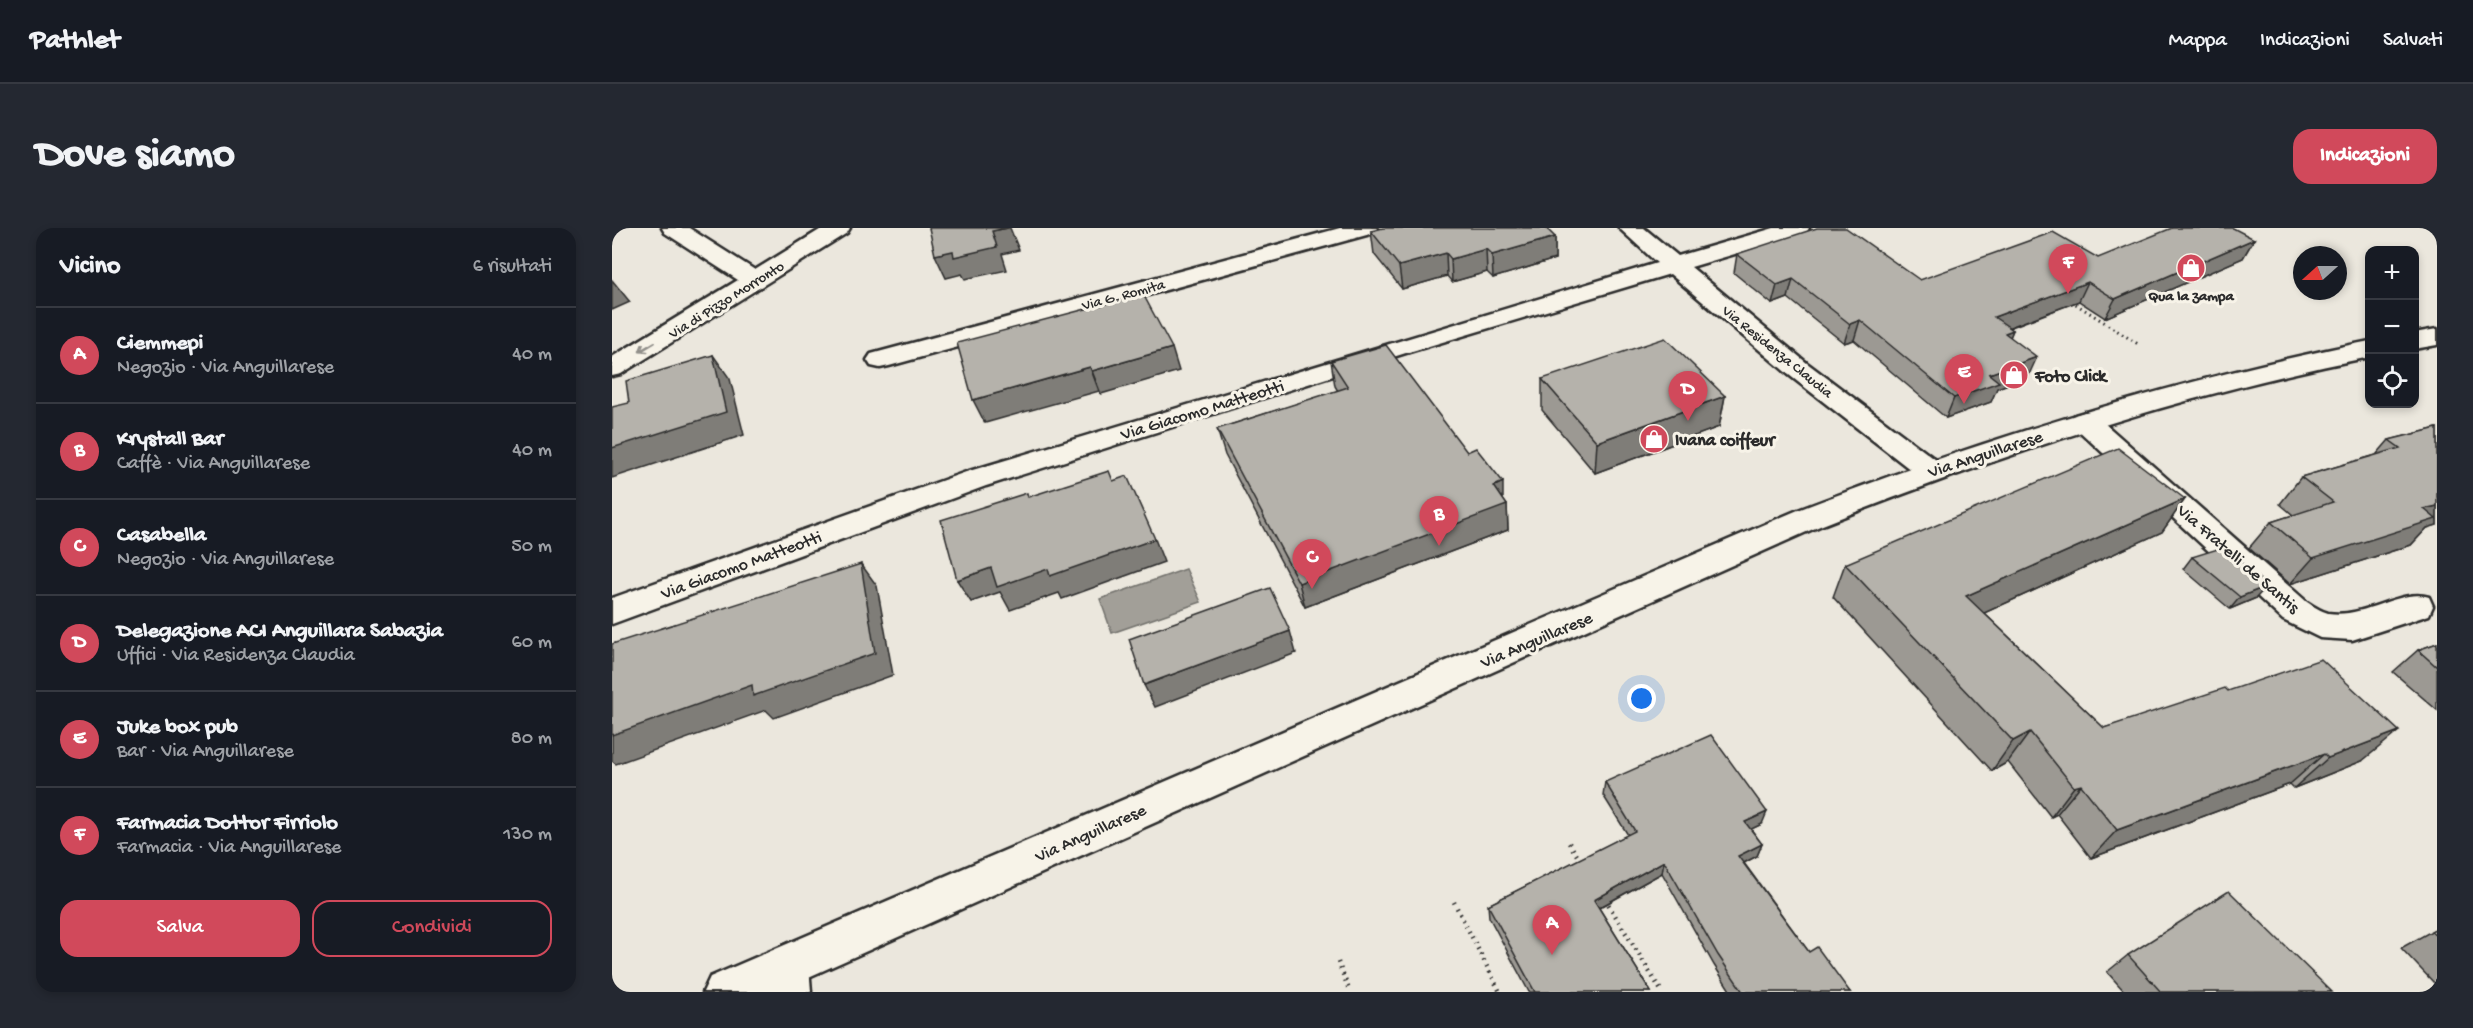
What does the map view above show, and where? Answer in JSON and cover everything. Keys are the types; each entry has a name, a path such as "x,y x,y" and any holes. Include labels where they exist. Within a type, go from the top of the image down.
{"street":[{"path":"673,228 756,281"},
{"name":"Via di Pizzo Morronto","path":"612,368 839,228"},
{"name":"Via G. Romita","path":"880,360 1366,228"},
{"name":"Via Residenza Claudia","path":"1630,228 1798,369 1930,470"},
{"name":"Via Giacomo Matteotti","path":"612,611 976,479 1798,228"},
{"path":"2419,340 2437,337"},
{"name":"Via Anguillarese","path":"725,992 788,979 1809,518 1930,470 2191,390 2365,350"},
{"name":"Via Fratelli de Santis","path":"2085,421 2295,611 2320,625 2352,627 2417,606"}],"path":[{"path":"2076,298 2071,301 2138,344"},
{"path":"1569,843 1588,873"},
{"path":"1600,892 1662,992"},
{"path":"1454,902 1500,992"},
{"path":"1338,962 1350,992"}],"shaded area":[{"path":"1186,569 1201,602 1112,633 1100,599"}],"building":[{"path":"929,228 1008,228 992,231 997,247 954,257 953,251 935,255"},
{"path":"1383,228 1546,228 1555,237 1492,255 1486,249 1451,259 1446,253 1399,266 1371,231"},
{"path":"1817,228 1846,228 1920,280 2053,232 2098,258 2172,228 2233,228 2254,239 2115,299 2088,282 1994,317 2013,330 2005,333 2037,357 1989,374 1999,382 1954,398 1860,320 1850,324 1793,279 1777,285 1737,254"},
{"path":"1143,294 1172,348 1092,371 1090,367 973,400 957,343"},
{"path":"1665,338 1725,396 1597,442 1542,379"},
{"path":"1386,345 1467,452 1476,448 1503,482 1494,486 1507,505 1299,583 1217,429 1348,387 1331,361"},
{"path":"713,355 726,412 612,448 612,407 629,403 626,381"},
{"path":"2437,428 2437,506 2424,509 2436,519 2313,558 2271,522 2333,502 2301,477 2400,448 2389,440"},
{"path":"2118,448 2185,499 1966,596 2104,728 2225,688 2228,691 2321,659 2399,731 2328,758 2324,754 2117,830 2081,785 2074,787 2030,732 2013,741 1845,564"},
{"path":"1109,471 1113,481 1127,476 1155,539 1050,576 1048,569 997,587 991,568 957,580 941,520 1027,493 1028,497"},
{"path":"2224,547 2267,586 2240,597 2192,557"},
{"path":"861,564 875,653 753,696 752,685 612,735 612,644"},
{"path":"1270,588 1290,631 1144,685 1129,639"},
{"path":"2437,643 2437,667 2418,650"},
{"path":"1711,735 1767,812 1745,822 1762,844 1738,856 1809,952 1817,947 1850,992 1743,992 1718,955 1664,861 1594,900 1651,992 1535,992 1488,905 1635,831 1605,782"},
{"path":"2229,891 2332,992 2161,992 2128,955"},
{"path":"2437,928 2437,937 2431,931"}],"place":[{"name":"Qua la zampa","path":"2191,268"},
{"name":"Farmacia Dottor Firriolo","path":"2068,294"},
{"name":"Foto Click","path":"2014,375"},
{"name":"Juke box pub","path":"1964,404"},
{"name":"Delegazione ACI Anguillara Sabazia","path":"1688,421"},
{"name":"Ivana coiffeur","path":"1654,439"},
{"name":"Krystall Bar","path":"1439,546"},
{"name":"Casabella","path":"1312,589"},
{"name":"Ciemmepi","path":"1552,955"}]}
